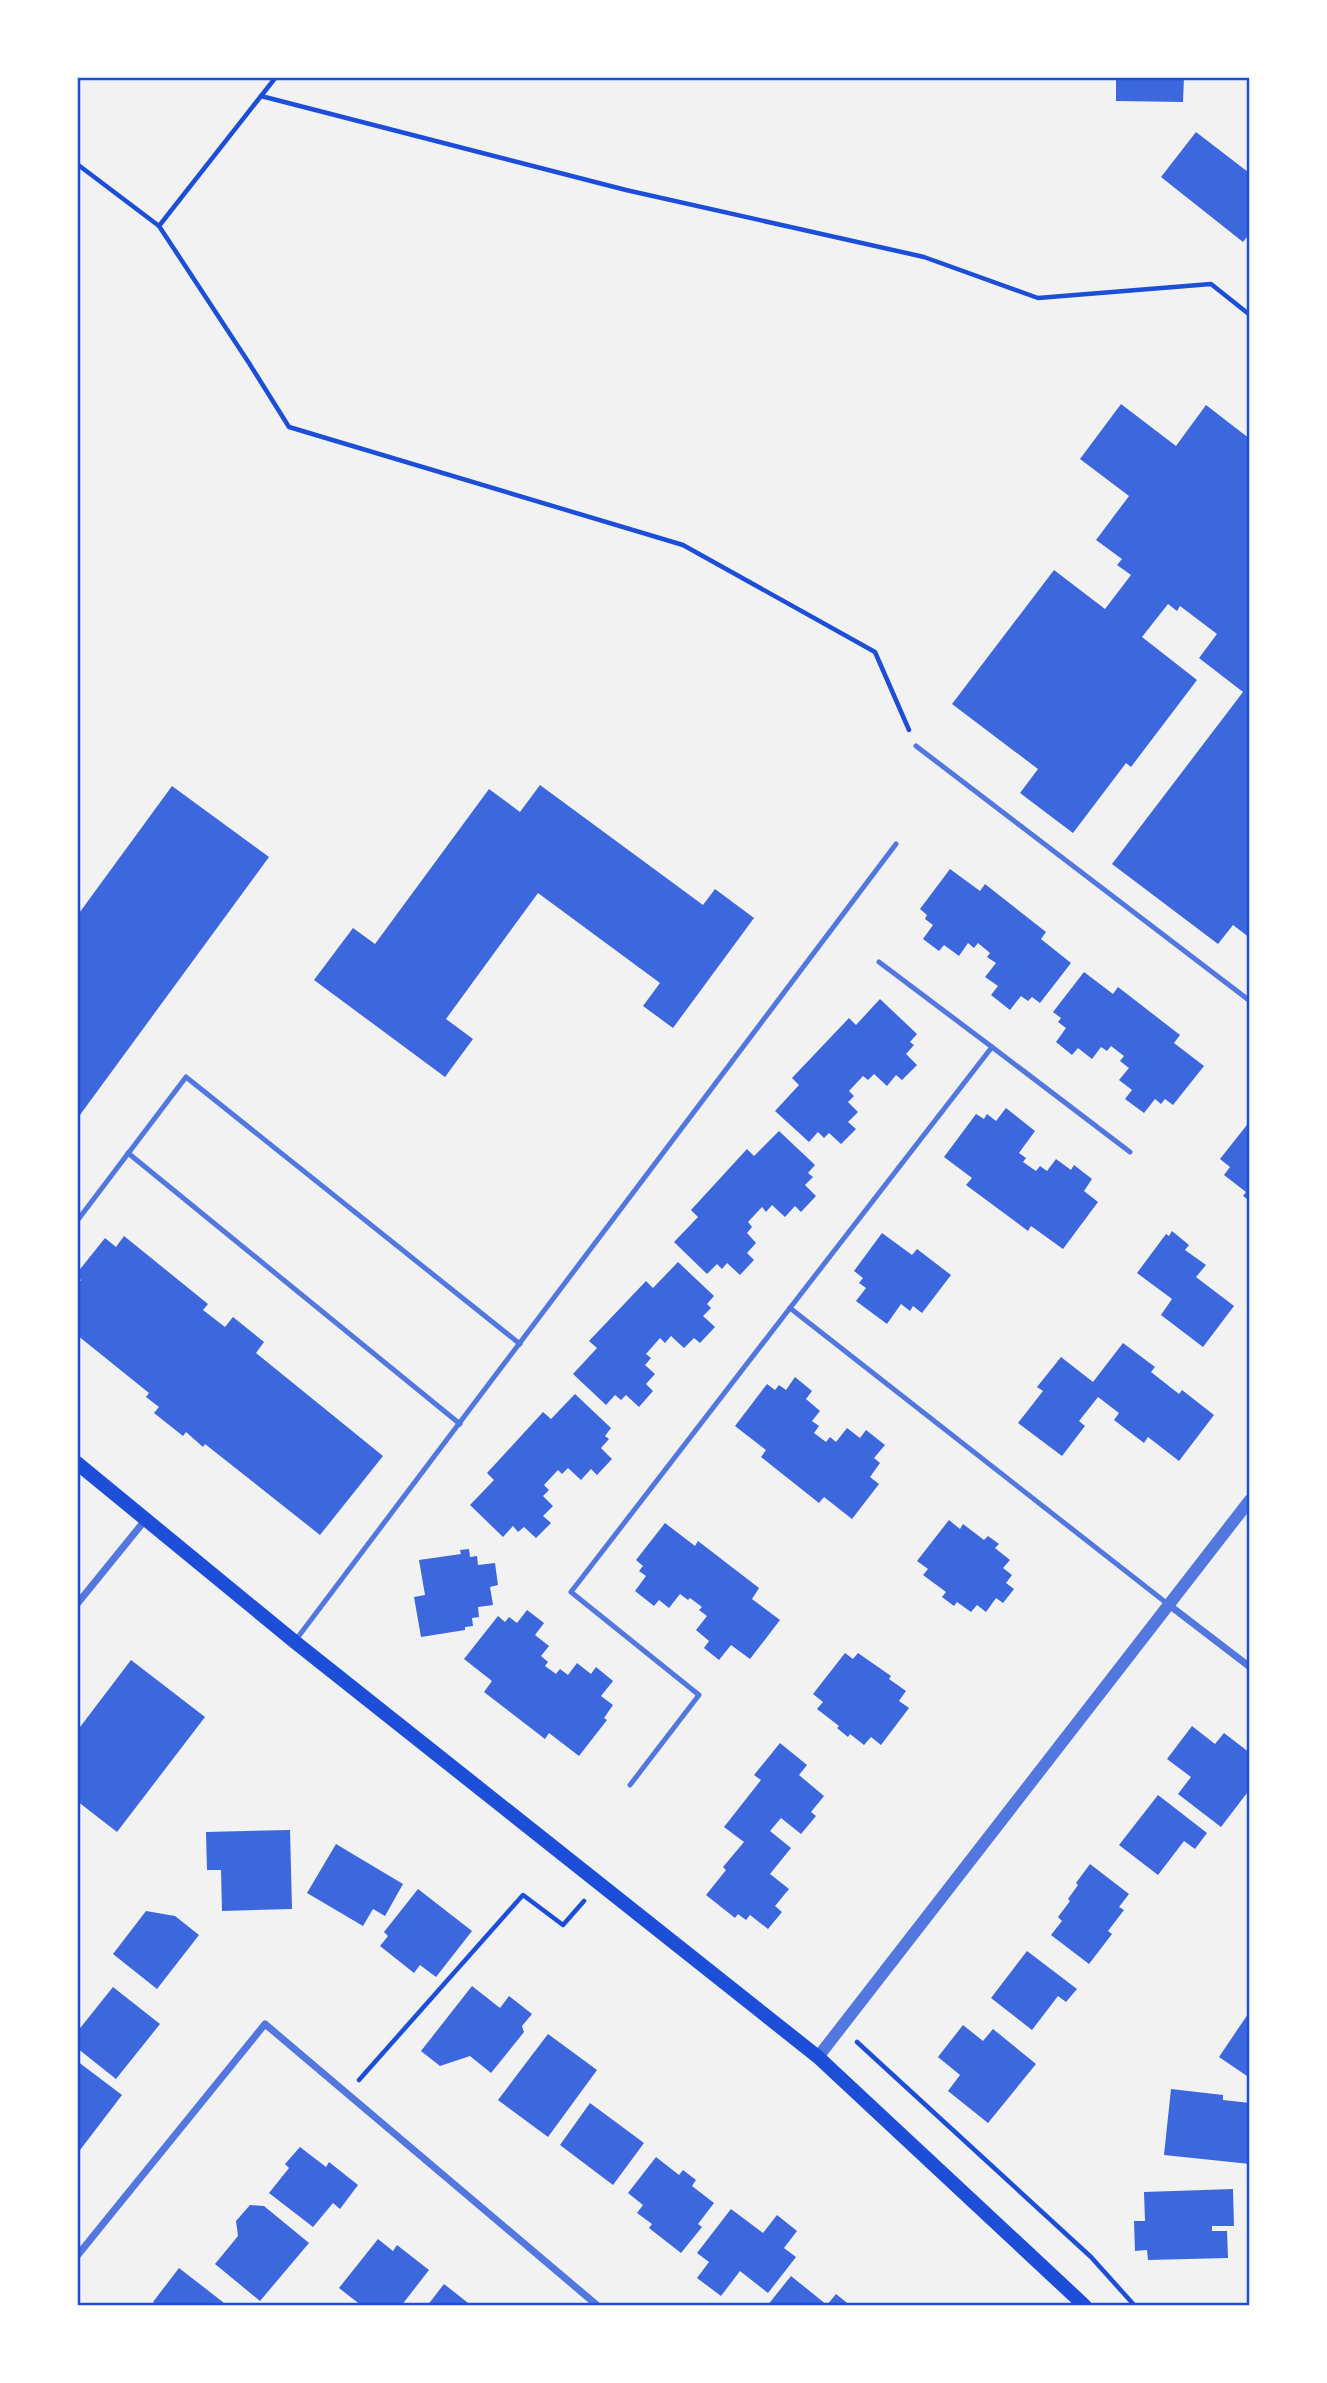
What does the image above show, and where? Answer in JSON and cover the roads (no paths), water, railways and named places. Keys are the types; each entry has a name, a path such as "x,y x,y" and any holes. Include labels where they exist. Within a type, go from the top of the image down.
{"main road":[{"path":"77,1463 295,1642 818,2057 1085,2306"}],"street":[{"path":"818,2057 1250,1500"},
{"path":"77,1604 146,1519"},
{"path":"1169,1605 1250,1667"},
{"path":"77,2256 265,2024 598,2306"}],"lane":[{"path":"916,746 1250,1001"},
{"path":"295,1642 896,844"},
{"path":"879,962 1129,1153"},
{"path":"630,1786 699,1695 571,1592 992,1048"},
{"path":"77,1221 186,1077 520,1344"},
{"path":"128,1153 460,1424"},
{"path":"790,1308 1169,1605"}]}
